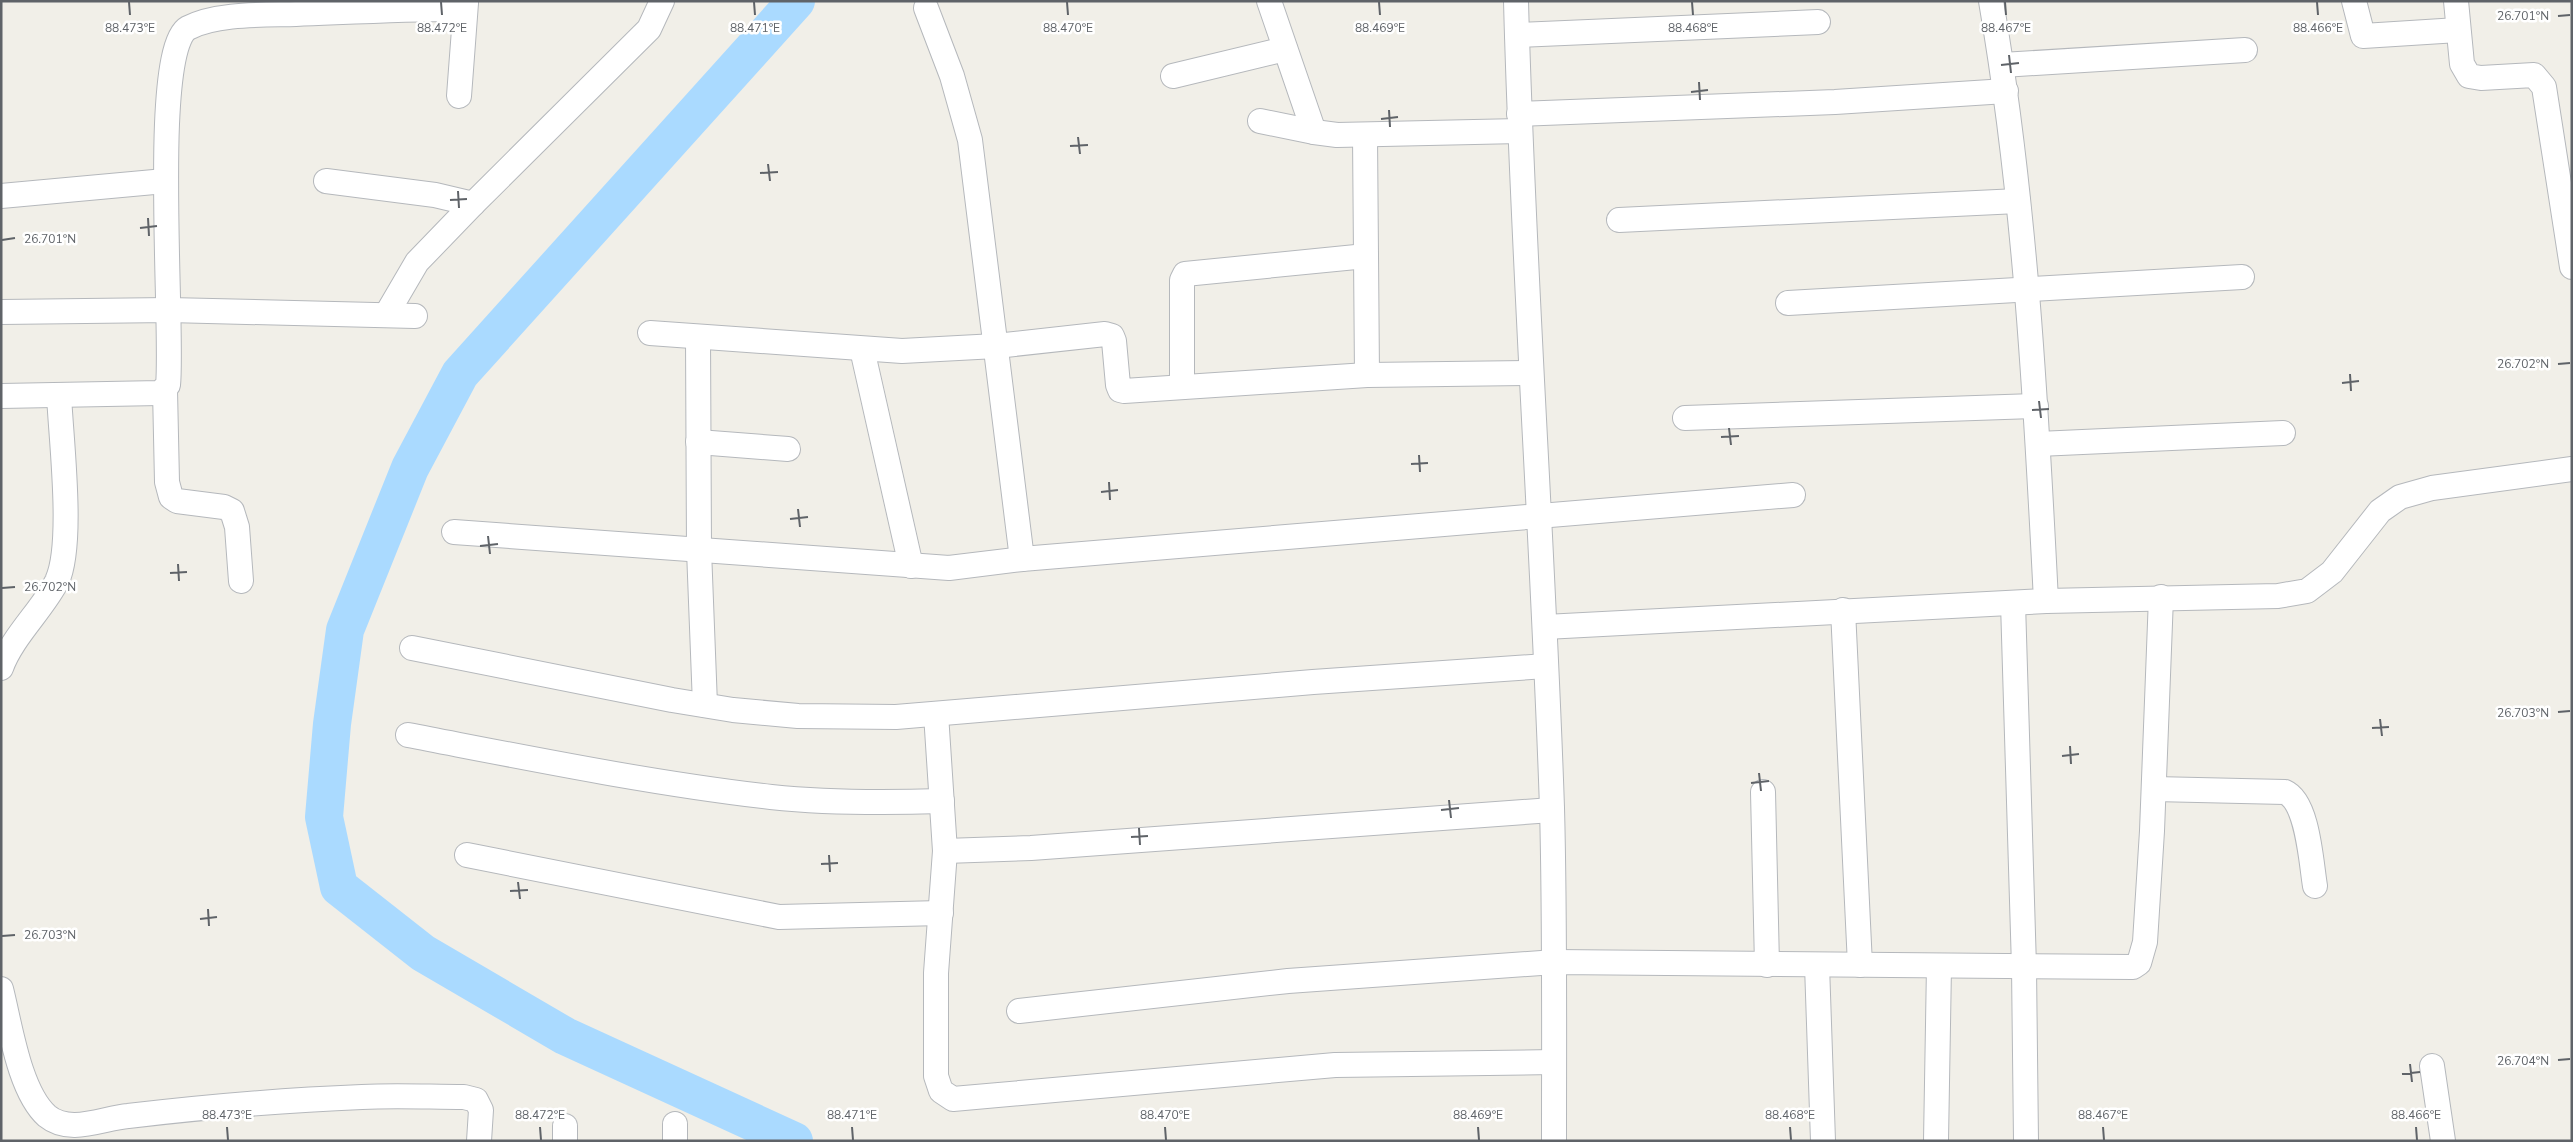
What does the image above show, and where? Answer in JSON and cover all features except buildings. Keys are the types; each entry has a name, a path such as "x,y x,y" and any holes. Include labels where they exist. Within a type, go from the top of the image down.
{"street":[{"path":"386,315 418,262 473,204 649,29 662,1"},
{"path":"1269,1 1314,132"},
{"path":"1516,1 1519,123 1530,372 1540,514 1552,810 1555,962 1554,1141"},
{"path":"1991,1 2006,91 2027,291 2036,406 2046,601"},
{"path":"2354,1 2363,36 2458,30"},
{"path":"2456,1 2462,64 2470,76 2480,78 2534,75 2544,87 2572,267"},
{"path":"241,581 237,527 232,510 224,507 177,501 171,497 168,482 165,390 168,379 169,310 165,181 166,118 175,50 179,37 199,12 244,16 318,7 455,8 466,2"},
{"path":"459,96 466,2"},
{"path":"926,8 952,76 970,140 1022,559"},
{"path":"1517,35 1818,22"},
{"path":"1173,76 1285,49"},
{"path":"2002,65 2246,50"},
{"path":"1260,120 1314,132 1365,135 2006,91"},
{"path":"1365,135 1367,375"},
{"path":"1,196 165,181"},
{"path":"326,181 435,195 473,204"},
{"path":"1619,220 2018,201"},
{"path":"1182,387 1182,280 1185,274 1366,256"},
{"path":"1788,303 2027,291 2242,277"},
{"path":"1,312 169,310 415,316"},
{"path":"650,333 902,351 996,346 1105,334 1112,336 1114,341 1120,390 1367,375 1530,372"},
{"path":"698,337 699,550 705,706"},
{"path":"862,349 910,566"},
{"path":"1,396 160,393 165,390"},
{"path":"1,668 33,614 56,582 62,567 65,528 59,396"},
{"path":"1684,418 2036,406"},
{"path":"2038,444 2283,433"},
{"path":"698,442 788,449"},
{"path":"1545,627 2013,602 2161,597 2278,596 2308,591 2332,572 2380,511 2400,497 2432,488 2572,469"},
{"path":"454,532 949,568 1022,559 1540,514 1793,495"},
{"path":"1019,1012 1288,981 1555,962 2024,968 2133,967 2139,963 2145,942 2154,789 2161,597"},
{"path":"2013,602 2024,968 2026,1141"},
{"path":"1843,610 1860,965"},
{"path":"412,648 705,706 798,716 896,717 1313,682 1546,666"},
{"path":"936,714 945,850 936,973 936,1076 940,1091 953,1099 1335,1065 1554,1062"},
{"path":"408,735 641,779 772,797 886,803 942,801"},
{"path":"2154,789 2285,792 2292,795 2302,813 2316,886"},
{"path":"1763,792 1767,964"},
{"path":"945,850 1040,847 1552,810"},
{"path":"467,856 779,917 941,913"},
{"path":"1817,965 1823,1141"},
{"path":"1936,1141 1939,966"},
{"path":"1,989 16,1057 34,1096 47,1115 59,1122 74,1125 162,1112 362,1096 464,1097 476,1100 481,1110 479,1141"},
{"path":"2432,1066 2444,1141"}],"waterway":[{"path":"794,1141 565,1036 423,953 339,887 324,817 332,724 345,630 410,468 460,374 796,1"}]}
